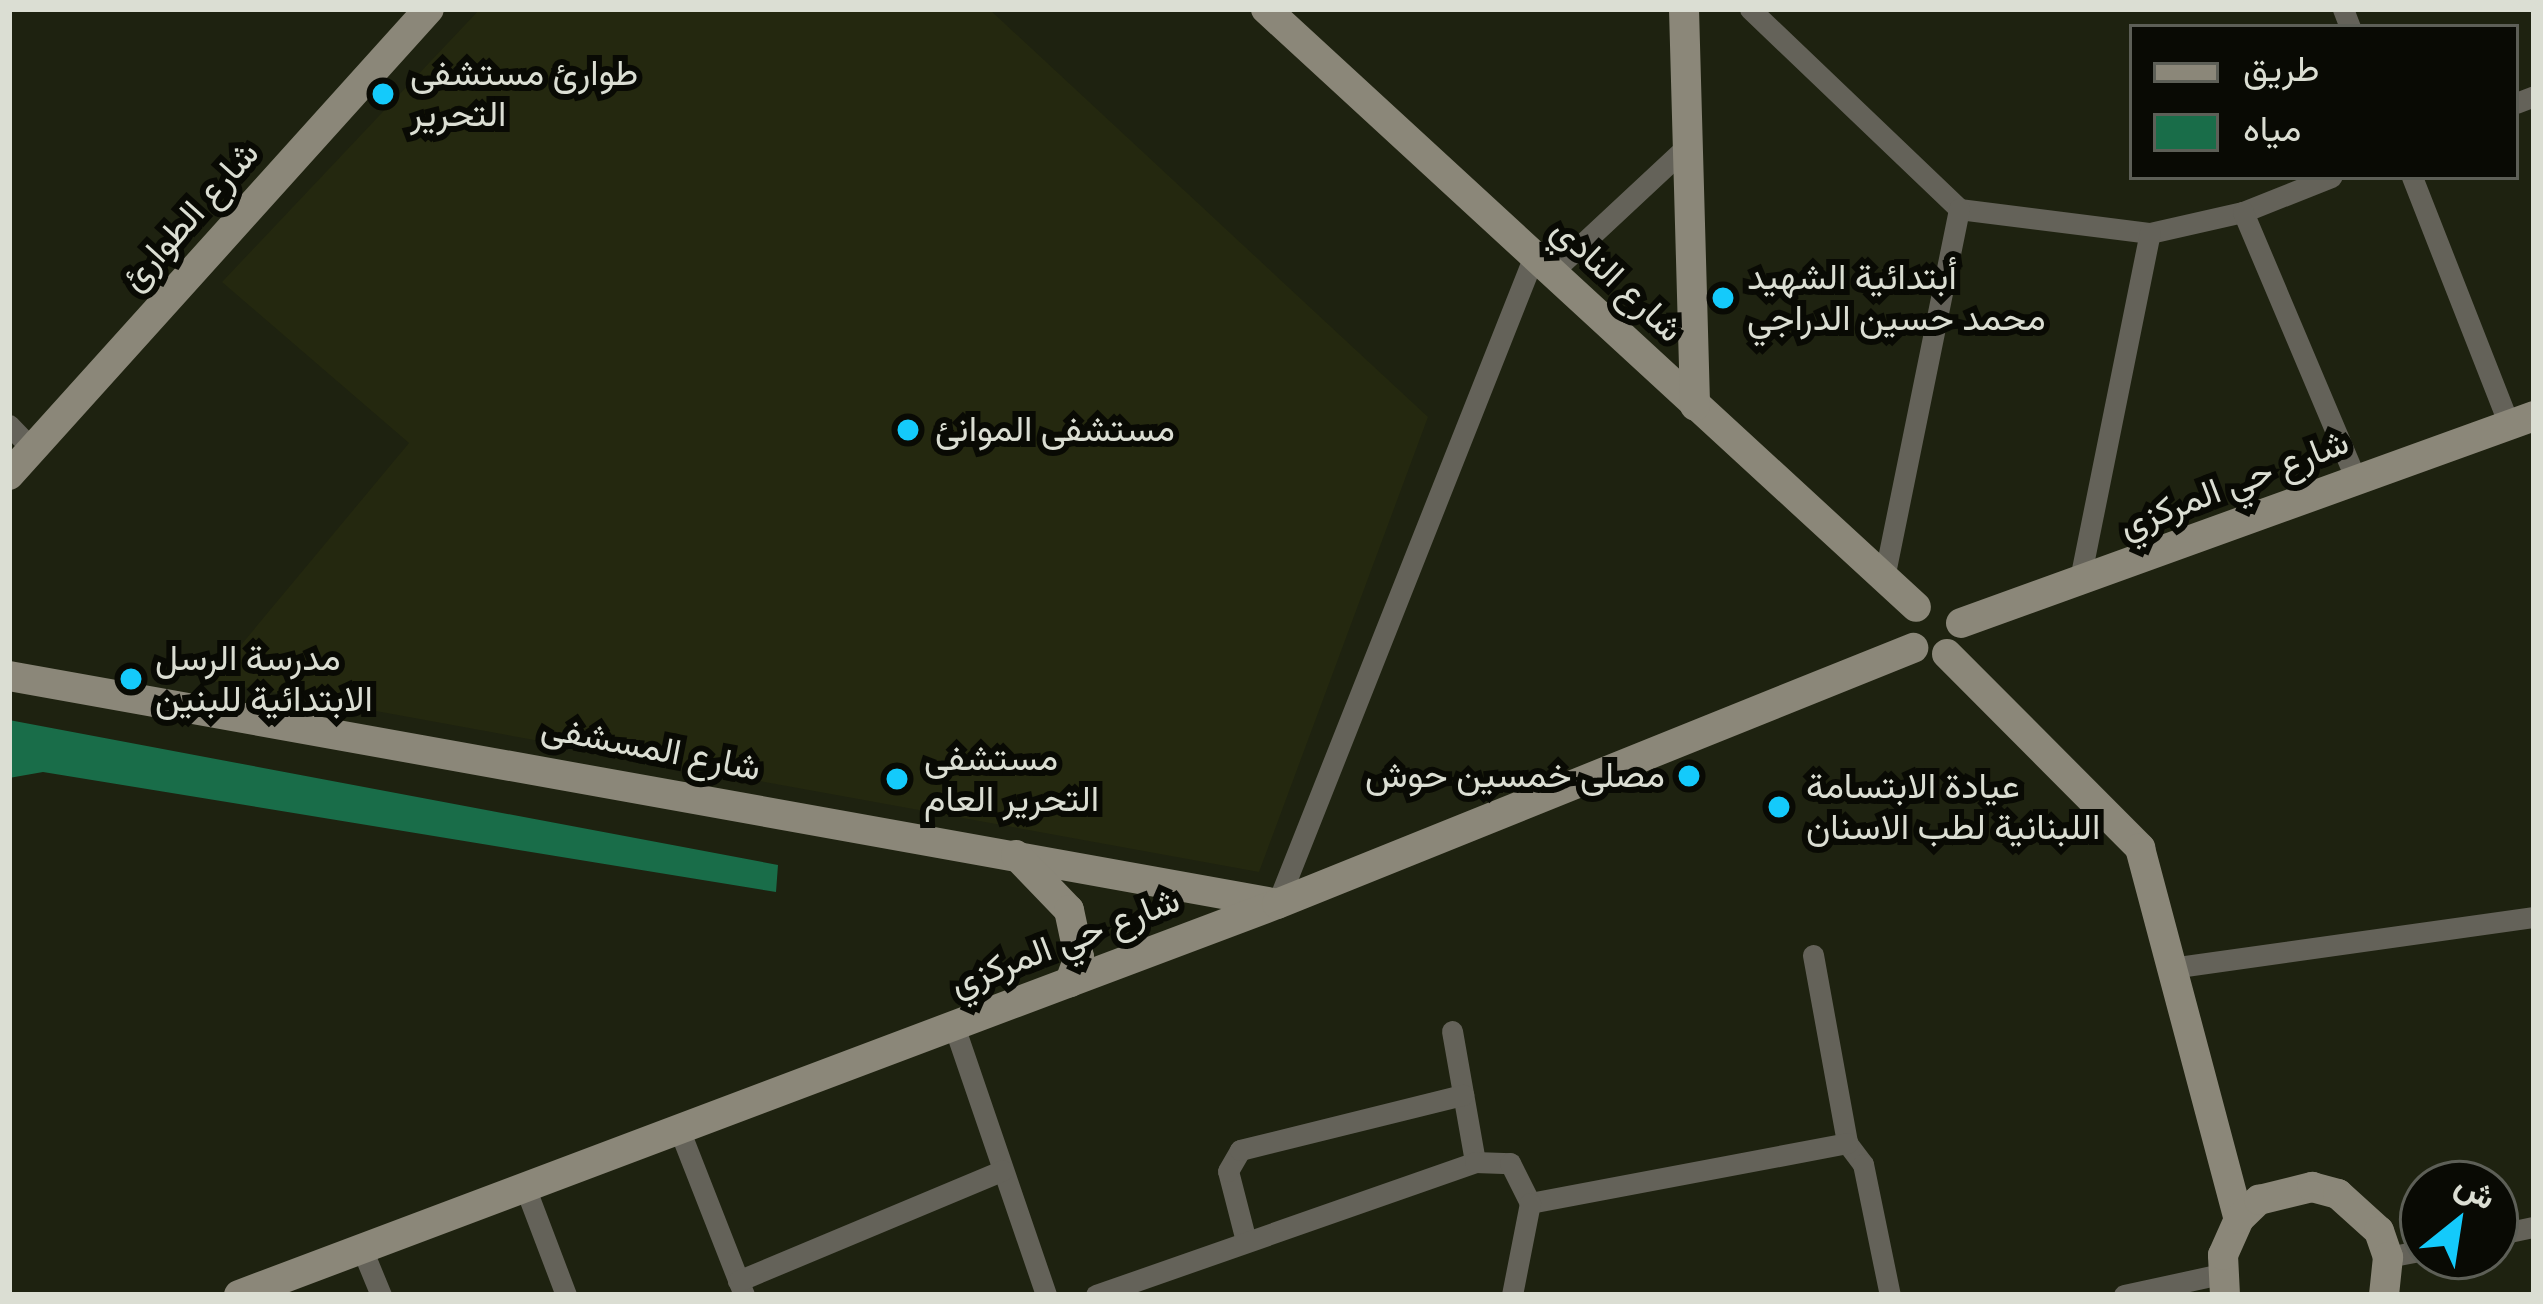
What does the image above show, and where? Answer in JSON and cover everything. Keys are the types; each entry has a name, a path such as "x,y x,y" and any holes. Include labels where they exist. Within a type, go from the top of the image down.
{"street":[{"name":"شارع الطوارئ","path":"9,475 428,9"},
{"name":"شارع النادي","path":"1266,9 1916,607"},
{"path":"1684,9 1684,149 1695,406"},
{"path":"1750,9 1959,209 2150,233 2243,212 2323,180"},
{"path":"1277,904 1543,265 1684,149"},
{"path":"2413,180 2521,420"},
{"path":"1884,578 1959,209"},
{"path":"2243,212 2356,480"},
{"path":"2079,584 2150,233"},
{"name":"شارع حي المركزي","path":"1960,622 2079,584 2521,420"},
{"path":"9,425 33,449"},
{"path":"1942,603 1960,622 1959,641 1946,654 1929,657 1912,648 1906,622 1916,607 1942,603"},
{"name":"شارع حي المركزي","path":"239,1295 1277,904 1912,648"},
{"path":"1946,654 2140,848 2239,1219 2223,1285 2124,1295"},
{"name":"شارع المسشفى","path":"9,676 1277,904"},
{"path":"1016,855 1069,910 1079,957 1070,982"},
{"path":"2171,968 2534,917"},
{"path":"1813,955 1847,1143 1863,1164 1890,1295"},
{"path":"954,1026 1046,1295"},
{"path":"1451,1030 1475,1162"},
{"path":"1246,1241 1228,1171 1240,1150 1463,1094"},
{"path":"679,1130 741,1288 1003,1170"},
{"path":"1530,1204 1847,1143"},
{"path":"1096,1295 1475,1162 1510,1163 1530,1204 1512,1295"},
{"path":"525,1187 566,1295"},
{"path":"2239,1219 2284,1190 2338,1194 2362,1209 2388,1257 2384,1295"},
{"path":"362,1249 381,1295"},
{"path":"2388,1257 2399,1255"}],"shaded area":[{"name":"مستشفى الموانئ","path":"480,9 989,9 1428,417 1259,872 211,681 409,443 222,282"}],"water":[{"path":"9,720 778,865 776,892 43,772 9,778"}],"place":[{"name":"طوارئ مستشفى التحرير","path":"383,94"},
{"name":"أبتدائية الشهيد محمد حسين الدراجي","path":"1723,298"},
{"name":"مستشفى الموانئ","path":"908,430"},
{"name":"مدرسة الرسل الابتدائية للبنين","path":"131,679"},
{"name":"مصلى خمسين حوش","path":"1689,776"},
{"name":"مستشفى التحرير العام","path":"897,779"},
{"name":"عيادة الابتسامة اللبنانية لطب الاسنان","path":"1779,807"}]}
